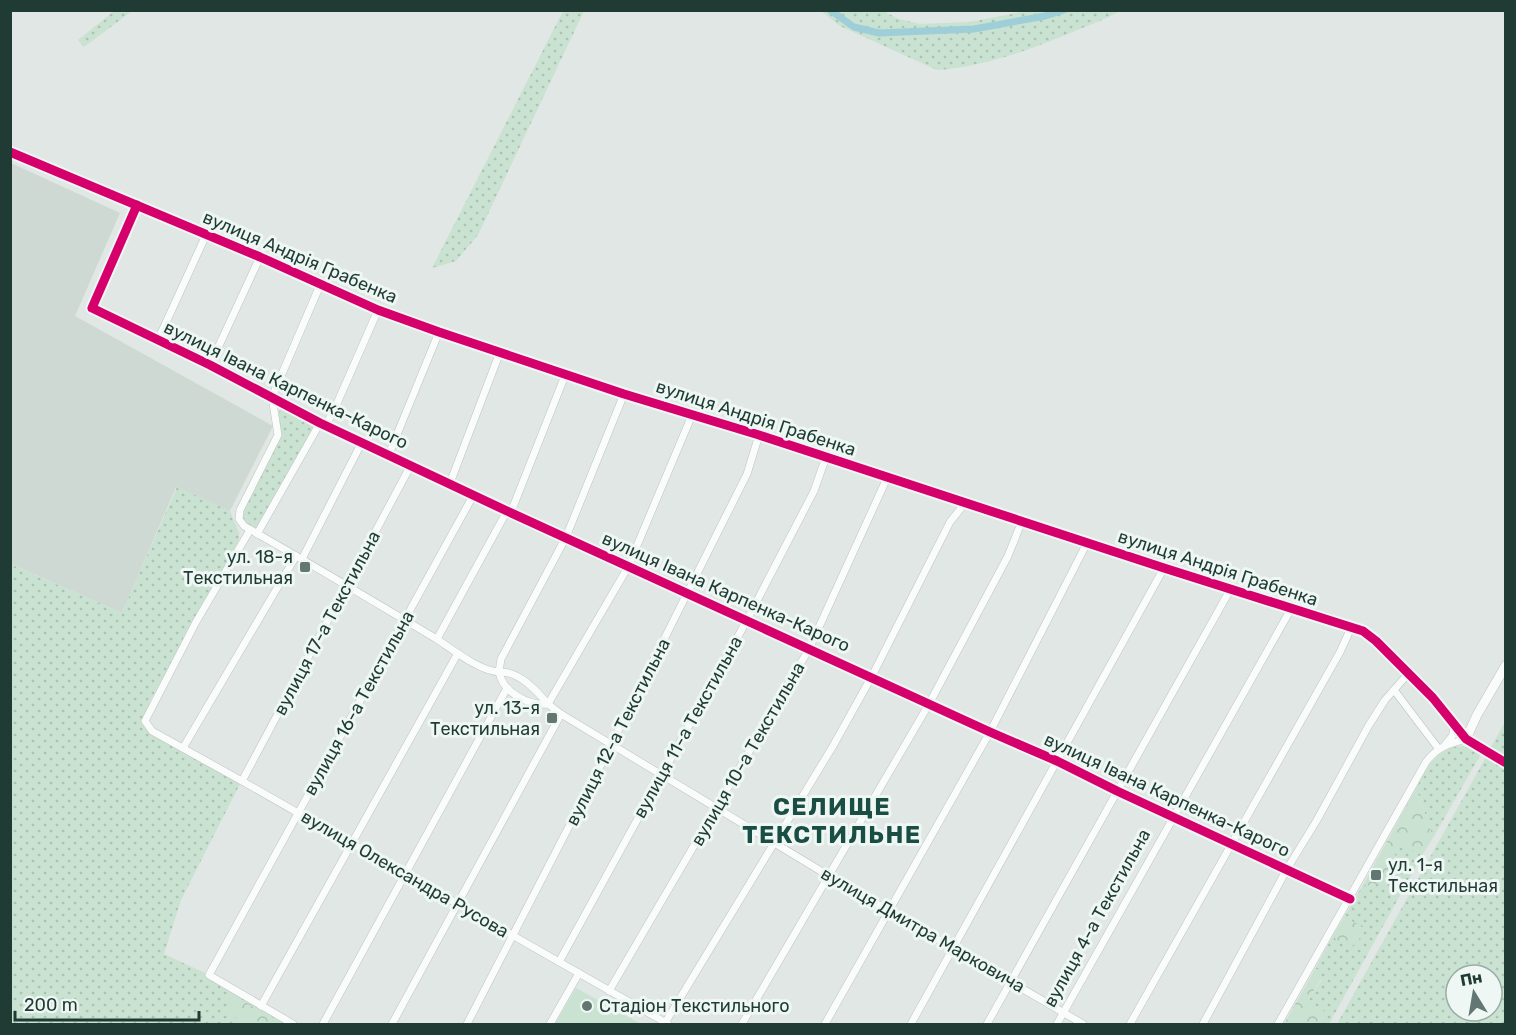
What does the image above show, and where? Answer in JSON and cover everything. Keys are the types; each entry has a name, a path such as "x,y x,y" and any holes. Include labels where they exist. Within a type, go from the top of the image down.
{"street":[{"name":"вулиця Андрія Грабенка","path":"10,152 321,283 378,310 439,332 624,394 759,435 1351,628 1370,636 1432,699 1466,739"},
{"name":"вулиця Івана Карпенка-Карого","path":"137,206 92,308 210,365 323,424 509,512 872,676 990,732 1057,760 1173,818 1350,899"},
{"path":"158,340 206,235"},
{"path":"210,365 260,257"},
{"path":"321,283 272,397 278,435 239,514 244,526 254,532 335,408 378,310"},
{"path":"388,454 439,332"},
{"path":"450,483 500,352"},
{"path":"437,639 509,512 566,373"},
{"path":"323,1024 507,688 499,672 501,659 566,537 624,394"},
{"path":"548,704 628,567 692,415"},
{"name":"вулиця 12-а Текстильна","path":"467,1024 612,745 747,474 759,435"},
{"path":"183,748 299,557 362,442"},
{"name":"вулиця 11-а Текстильна","path":"559,962 747,620 814,491 826,457"},
{"name":"вулиця 17-а Текстильна","path":"242,781 411,465"},
{"name":"вулиця 10-а Текстильна","path":"609,991 809,649 887,478"},
{"name":"вулиця 16-а Текстильна","path":"261,1006 209,975 474,494"},
{"path":"667,1024 833,746 963,501"},
{"path":"742,1024 929,704 1008,556 1022,521"},
{"name":"вулиця Дмитра Марковича","path":"254,532 491,672 512,674 535,688 548,704 561,714 662,776 1083,1024"},
{"name":"вулиця Олександра Русова","path":"254,532 196,622 145,721 152,731 667,1024"},
{"path":"825,1024 990,732 1087,543"},
{"path":"911,1024 1164,568"},
{"path":"987,1024 1230,590"},
{"name":"вулиця 4-а Текстильна","path":"1057,1024 1291,609"},
{"path":"1131,1024 1340,652 1351,628"},
{"path":"292,1024 261,1006 458,653"},
{"path":"1466,739 1506,665"},
{"path":"1203,1024 1287,869 1370,725 1407,675"},
{"name":"вулиця Дмитра Марковича","path":"507,688 536,705 548,704"},
{"path":"1394,690 1442,746"},
{"path":"392,1024 561,714"},
{"path":"1278,1024 1426,762 1453,735 1454,724"},
{"path":"1442,746 1466,739 1506,763"},
{"path":"550,1024 579,973"}],"shaded area":[{"path":"11,163 120,213 75,316 273,426 230,511 176,487 122,613 11,564"}],"green space":[{"path":"114,11 132,11 84,47 78,40"},
{"path":"563,11 584,11 478,235 456,261 432,268"},
{"path":"821,11 883,11 899,19 920,24 969,22 1027,11 1120,11 1011,55 974,65 937,70 840,26"},
{"path":"281,409 293,412 317,425 257,529 241,518 241,511 281,435 278,413"},
{"path":"177,487 230,511 239,533 239,540 150,701 145,726 155,735 240,784 181,900 164,954 205,973 208,978 285,1024 11,1024 10,564 122,613"},
{"path":"1505,722 1505,756 1490,749"},
{"path":"1463,746 1481,754 1433,838 1419,795 1413,794 1437,756 1444,751"},
{"path":"1486,757 1505,769 1505,1024 1337,1024"},
{"path":"1413,794 1419,795 1433,838 1424,852 1394,846 1394,854 1404,867 1374,886 1363,885"},
{"path":"1394,845 1424,852 1329,1024 1319,1024 1325,1022 1309,1001 1321,981 1318,969 1315,969 1335,932 1335,939 1357,923 1343,919 1363,885 1373,885 1400,871 1403,864 1394,854"},
{"path":"1343,919 1365,927 1357,944 1348,947 1335,939 1335,932"},
{"path":"1315,969 1321,971 1321,976 1309,1001 1320,1007 1327,1015 1325,1022 1284,1024"},
{"name":"Стадіон Текстильного","path":"576,988 641,1024 555,1024"},
{"path":"231,994 284,1024 242,1023 227,1010"}],"waterway":[{"path":"830,10 854,27 879,33 974,29 1045,16 1064,10"}],"cycle path":[{"path":"10,152 260,257 378,310 439,332 624,394 759,435 1363,631 1433,698 1466,739 1506,763"},
{"path":"137,205 92,308 210,365 320,423 507,511 1057,761 1350,899"}],"place":[{"name":"ул. 18-я Текстильная","path":"305,567"},
{"name":"ул. 13-я Текстильная","path":"552,718"},
{"name":"ул. 1-я Текстильная","path":"1376,875"},
{"name":"Стадіон Текстильного","path":"587,1006"}],"district":[{"name":"СЕЛИЩЕ ТЕКСТИЛЬНЕ","path":"832,821"}]}
